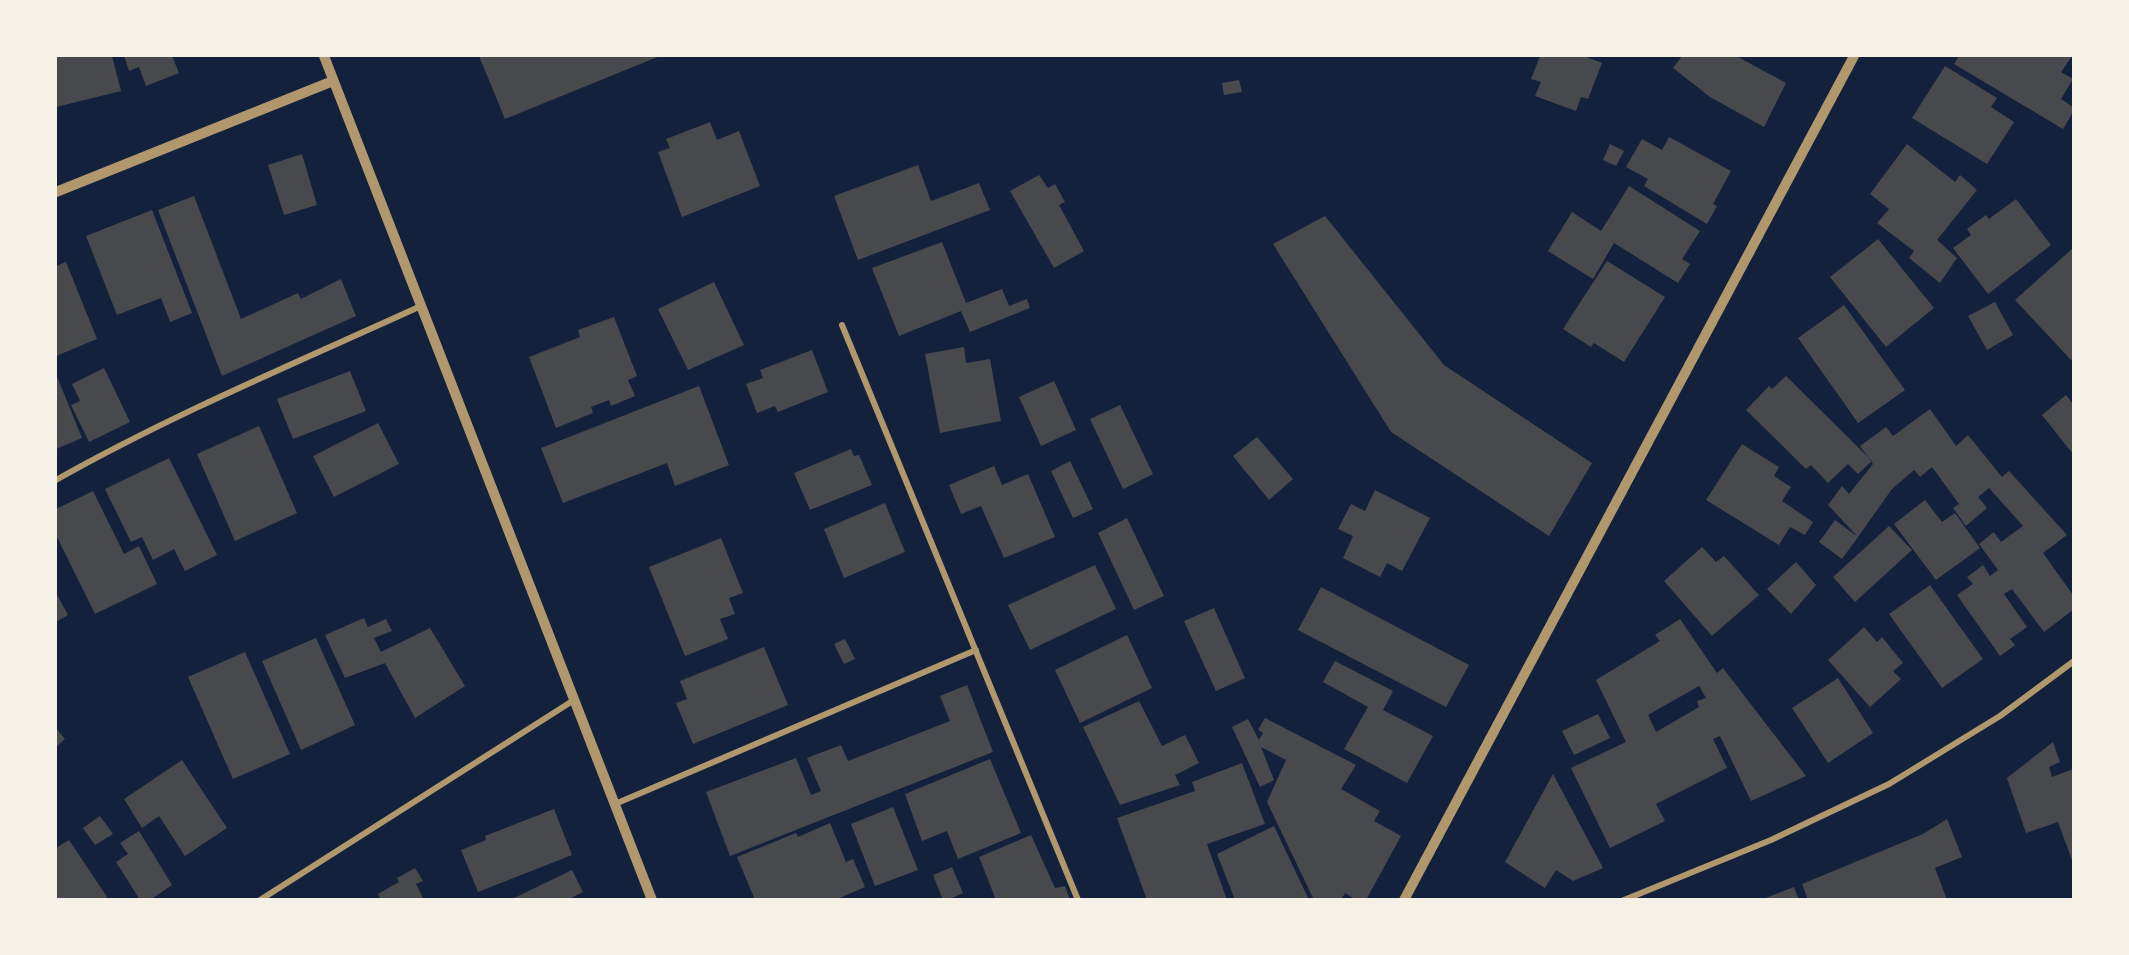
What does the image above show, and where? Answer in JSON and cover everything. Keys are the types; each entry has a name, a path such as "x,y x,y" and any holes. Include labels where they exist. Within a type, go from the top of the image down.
{"street":[{"path":"324,56 652,900"},
{"path":"1404,900 1854,56"},
{"path":"56,192 333,81"},
{"path":"56,480 108,450 169,420 421,306"},
{"path":"842,325 1078,900"},
{"path":"615,804 976,650"},
{"path":"1624,900 1771,840 1890,784 2000,716 2073,661"},
{"path":"260,900 574,700"}],"building":[{"path":"56,56 112,56 121,91 56,107"},
{"path":"124,56 172,56 179,73 146,86 139,67 129,71"},
{"path":"479,56 660,56 505,119"},
{"path":"1540,56 1584,56 1602,63 1588,99 1581,97 1576,111 1535,96 1541,82 1531,79"},
{"path":"1682,56 1739,56 1786,83 1764,127 1710,97 1673,68"},
{"path":"1959,56 2072,56 2061,72 2073,79 2061,99 2073,107 2073,112 2063,129 1954,64"},
{"path":"1945,66 1997,98 1991,107 2014,122 1987,164 1912,118"},
{"path":"1239,80 1242,92 1224,95 1222,83"},
{"path":"710,122 717,140 739,131 760,186 682,217 658,152 670,148 666,139"},
{"path":"1669,137 1731,171 1713,204 1717,206 1707,224 1644,186 1648,179 1626,167 1642,139 1662,150"},
{"path":"1610,144 1624,151 1616,166 1603,160"},
{"path":"1907,144 1955,182 1960,175 1977,190 1937,240 1957,258 1940,283 1909,258 1914,251 1877,223 1889,209 1870,194"},
{"path":"302,154 317,205 284,215 268,165"},
{"path":"918,165 931,201 979,183 990,210 858,260 834,196"},
{"path":"1039,175 1048,188 1055,184 1065,202 1059,205 1084,251 1054,268 1010,191"},
{"path":"1629,186 1700,231 1682,259 1690,264 1678,283 1614,243 1593,279 1548,251 1572,212 1601,231"},
{"path":"194,196 241,319 298,293 301,299 341,279 356,316 222,376 158,210"},
{"path":"2016,199 2051,245 1988,294 1953,248 1971,235 1967,229 1986,215 1989,219"},
{"path":"152,210 192,313 170,322 161,298 117,315 86,236"},
{"path":"1325,216 1444,365 1592,463 1549,536 1391,432 1273,244"},
{"path":"1878,239 1934,308 1886,347 1830,277"},
{"path":"942,242 966,303 1002,289 1009,306 1027,299 1030,308 970,332 961,311 899,336 872,268"},
{"path":"2073,248 2073,358 2071,360 2015,300"},
{"path":"1607,261 1665,297 1624,362 1594,343 1591,347 1563,329"},
{"path":"66,262 97,339 56,356 56,266"},
{"path":"714,282 744,345 688,370 658,309"},
{"path":"1995,302 2013,335 1987,350 1968,316"},
{"path":"1844,305 1905,390 1858,423 1798,338"},
{"path":"614,317 637,376 628,380 635,396 611,406 609,400 591,407 593,413 556,428 529,357 580,337 578,330"},
{"path":"964,347 966,363 990,359 1001,421 940,433 925,354"},
{"path":"812,350 828,392 778,412 775,406 757,413 746,384 763,378 760,370"},
{"path":"104,368 130,422 89,442 71,405 80,401 72,384"},
{"path":"350,371 366,411 293,439 277,399"},
{"path":"56,374 82,438 56,449"},
{"path":"1786,376 1872,461 1858,474 1848,464 1828,483 1811,465 1806,469 1746,410 1769,386 1772,389"},
{"path":"1054,381 1076,430 1041,446 1019,397"},
{"path":"699,386 729,465 675,486 667,463 563,503 541,448"},
{"path":"2066,395 2073,404 2073,454 2042,415"},
{"path":"1120,405 1153,474 1123,489 1090,419"},
{"path":"1930,409 1956,446 1968,435 2002,477 2009,471 2067,535 2043,553 2073,595 2073,610 2044,632 2012,589 2004,594 2027,627 2010,639 2015,645 2000,656 1957,595 1973,584 1967,577 1983,565 1990,576 1998,570 1979,544 1994,532 2001,542 2023,526 1989,488 1978,497 1987,508 1966,526 1953,508 1959,504 1932,467 1920,477 1914,470 1892,489 1858,537 1828,505 1842,486 1849,494 1873,464 1860,446 1886,427 1893,436"},
{"path":"378,423 399,464 334,497 313,456"},
{"path":"259,426 297,513 235,541 197,454"},
{"path":"1257,437 1293,479 1269,500 1233,456"},
{"path":"1742,444 1779,467 1774,476 1791,487 1782,501 1813,522 1805,535 1790,527 1779,545 1706,500"},
{"path":"851,449 854,456 859,455 872,485 810,510 794,473"},
{"path":"169,458 217,555 185,571 174,549 153,560 142,537 131,542 105,489"},
{"path":"1070,461 1093,509 1073,518 1051,471"},
{"path":"994,466 1002,485 1028,474 1055,537 1004,558 981,506 961,514 949,485"},
{"path":"1375,490 1430,518 1402,571 1387,563 1380,577 1343,558 1353,536 1338,529 1351,504 1365,511"},
{"path":"93,491 124,554 139,546 157,584 95,614 56,535 56,509"},
{"path":"1925,500 1942,522 1955,513 1980,548 1936,580 1894,524"},
{"path":"885,503 905,552 844,578 824,529"},
{"path":"1127,518 1164,596 1134,610 1098,533"},
{"path":"1835,520 1858,537 1842,559 1819,542"},
{"path":"1889,526 1912,550 1855,602 1833,577"},
{"path":"721,538 743,593 729,598 735,614 720,619 728,639 685,656 649,567"},
{"path":"1702,547 1716,562 1724,556 1759,595 1712,636 1664,581"},
{"path":"1796,562 1816,585 1791,614 1767,589"},
{"path":"1095,565 1116,609 1030,650 1008,605"},
{"path":"1930,585 1983,659 1942,688 1889,614"},
{"path":"1321,587 1469,665 1446,707 1298,630"},
{"path":"56,593 68,615 56,622"},
{"path":"1214,608 1245,678 1216,691 1184,621"},
{"path":"364,618 368,627 386,619 392,631 374,638 381,652 430,628 465,686 415,718 385,663 345,678 325,635"},
{"path":"1680,619 1717,673 1723,668 1806,776 1751,801 1720,736 1713,739 1727,768 1656,804 1665,821 1610,848 1571,768 1626,742 1596,680 1660,641 1655,635","holes":["1699,686 1706,698 1697,701 1699,707 1656,732 1648,715"]},
{"path":"1864,627 1877,642 1882,637 1903,663 1893,671 1901,679 1870,707 1828,660"},
{"path":"1127,635 1152,688 1080,723 1055,670"},
{"path":"316,638 355,725 301,750 262,661"},
{"path":"845,639 855,659 844,664 834,644"},
{"path":"764,647 788,705 693,744 676,703 687,699 680,681"},
{"path":"245,652 290,754 233,779 188,677"},
{"path":"1335,661 1393,691 1383,710 1433,736 1407,783 1344,749 1368,707 1323,682"},
{"path":"1838,678 1873,733 1828,763 1792,708"},
{"path":"967,685 993,752 730,856 706,792 796,758 811,795 821,791 807,758 841,745 848,761 950,721 940,696"},
{"path":"1139,701 1162,746 1185,735 1199,763 1175,775 1180,785 1120,805 1083,727"},
{"path":"1598,714 1610,738 1574,755 1562,731"},
{"path":"1265,718 1356,765 1341,789 1380,811 1374,821 1401,836 1366,900 1356,900 1345,893 1341,900 1314,900 1267,802 1286,760 1261,747 1274,780 1260,787 1232,727 1248,719 1259,740 1263,733 1258,730"},
{"path":"56,728 65,739 56,747"},
{"path":"2053,742 2060,762 2049,767 2052,777 2073,769 2073,863 2058,822 2026,833 2007,778"},
{"path":"990,759 1021,833 958,859 947,831 922,841 905,794"},
{"path":"182,760 227,828 185,856 159,816 142,828 124,799"},
{"path":"1242,763 1265,824 1207,844 1227,900 1147,900 1117,818 1195,791 1192,782"},
{"path":"1553,774 1603,868 1573,881 1556,870 1545,888 1505,862"},
{"path":"893,807 918,870 875,886 851,824"},
{"path":"554,809 572,855 478,892 461,850 486,840 485,836"},
{"path":"100,816 113,834 95,845 83,828"},
{"path":"1947,819 1962,857 1935,868 1947,900 1808,900 1802,884 1923,834"},
{"path":"830,823 846,862 853,859 865,887 835,900 755,900 737,857 796,833 798,837"},
{"path":"1274,826 1309,900 1235,900 1217,854"},
{"path":"139,831 172,885 150,900 140,900 116,862 128,854 120,843"},
{"path":"1031,835 1055,888 1065,886 1070,900 996,900 979,857"},
{"path":"69,840 109,900 56,900 56,848"},
{"path":"952,867 963,893 943,900 933,875"},
{"path":"415,868 423,881 416,884 424,900 381,900 378,894 399,882 397,878"},
{"path":"572,870 583,892 567,900 510,900"},
{"path":"1794,887 1799,900 1763,900 1763,899"}]}
